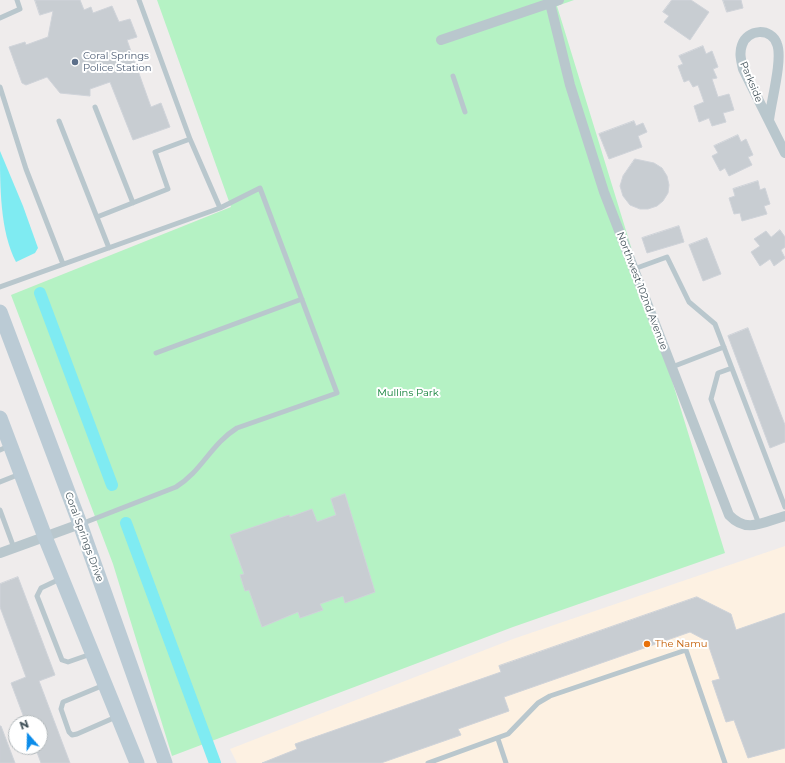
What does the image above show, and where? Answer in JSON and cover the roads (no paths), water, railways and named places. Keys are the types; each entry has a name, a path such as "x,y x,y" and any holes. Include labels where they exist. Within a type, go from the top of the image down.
{"main road":[{"name":"Coral Springs Drive","path":"0,312 80,524 165,763"},
{"path":"0,418 5,448 21,474 137,763"}],"street":[{"path":"441,40 554,2"},
{"name":"Northwest 102nd Avenue","path":"554,2 570,85 602,184 729,515 737,524 750,527 785,516"},
{"name":"Parkside","path":"768,120 779,59 777,44 772,35 764,31 753,34 743,43 740,55 743,69 768,120 785,153"},
{"path":"0,553 80,524"}],"lane":[{"path":"0,18 20,10 17,0"},
{"path":"139,0 190,139 220,208"},
{"path":"453,76 465,112"},
{"path":"0,87 26,169 62,264"},
{"path":"95,107 132,203"},
{"path":"59,120 109,248"},
{"path":"97,217 168,189 155,152 190,139"},
{"path":"0,287 220,208 260,188 337,393 237,428 225,435 215,444 199,468 176,487 80,524"},
{"path":"634,269 667,257 689,302 715,324 785,507"},
{"path":"156,353 302,299"},
{"path":"672,368 724,348"},
{"path":"732,368 718,373 712,399 759,524"},
{"path":"0,482 21,474"},
{"path":"0,510 14,548"},
{"path":"62,579 41,588 37,596 62,660 68,662 92,654"},
{"path":"428,763 498,739 508,734 538,703 550,696 686,650 725,763"},
{"path":"105,685 63,702 61,709 69,732 72,735 77,734 118,717"},
{"path":"498,739 506,763"}],"water":[{"path":"0,151 23,206 38,248 35,253 16,262 7,237 4,223 0,179"}],"waterway":[{"path":"40,293 112,485"},
{"path":"126,523 215,763"}],"place":[{"name":"Coral Springs Police Station","path":"75,62"},
{"name":"The Namu","path":"647,644"}],"park label":[{"name":"Mullins Park","path":"408,393"}]}
